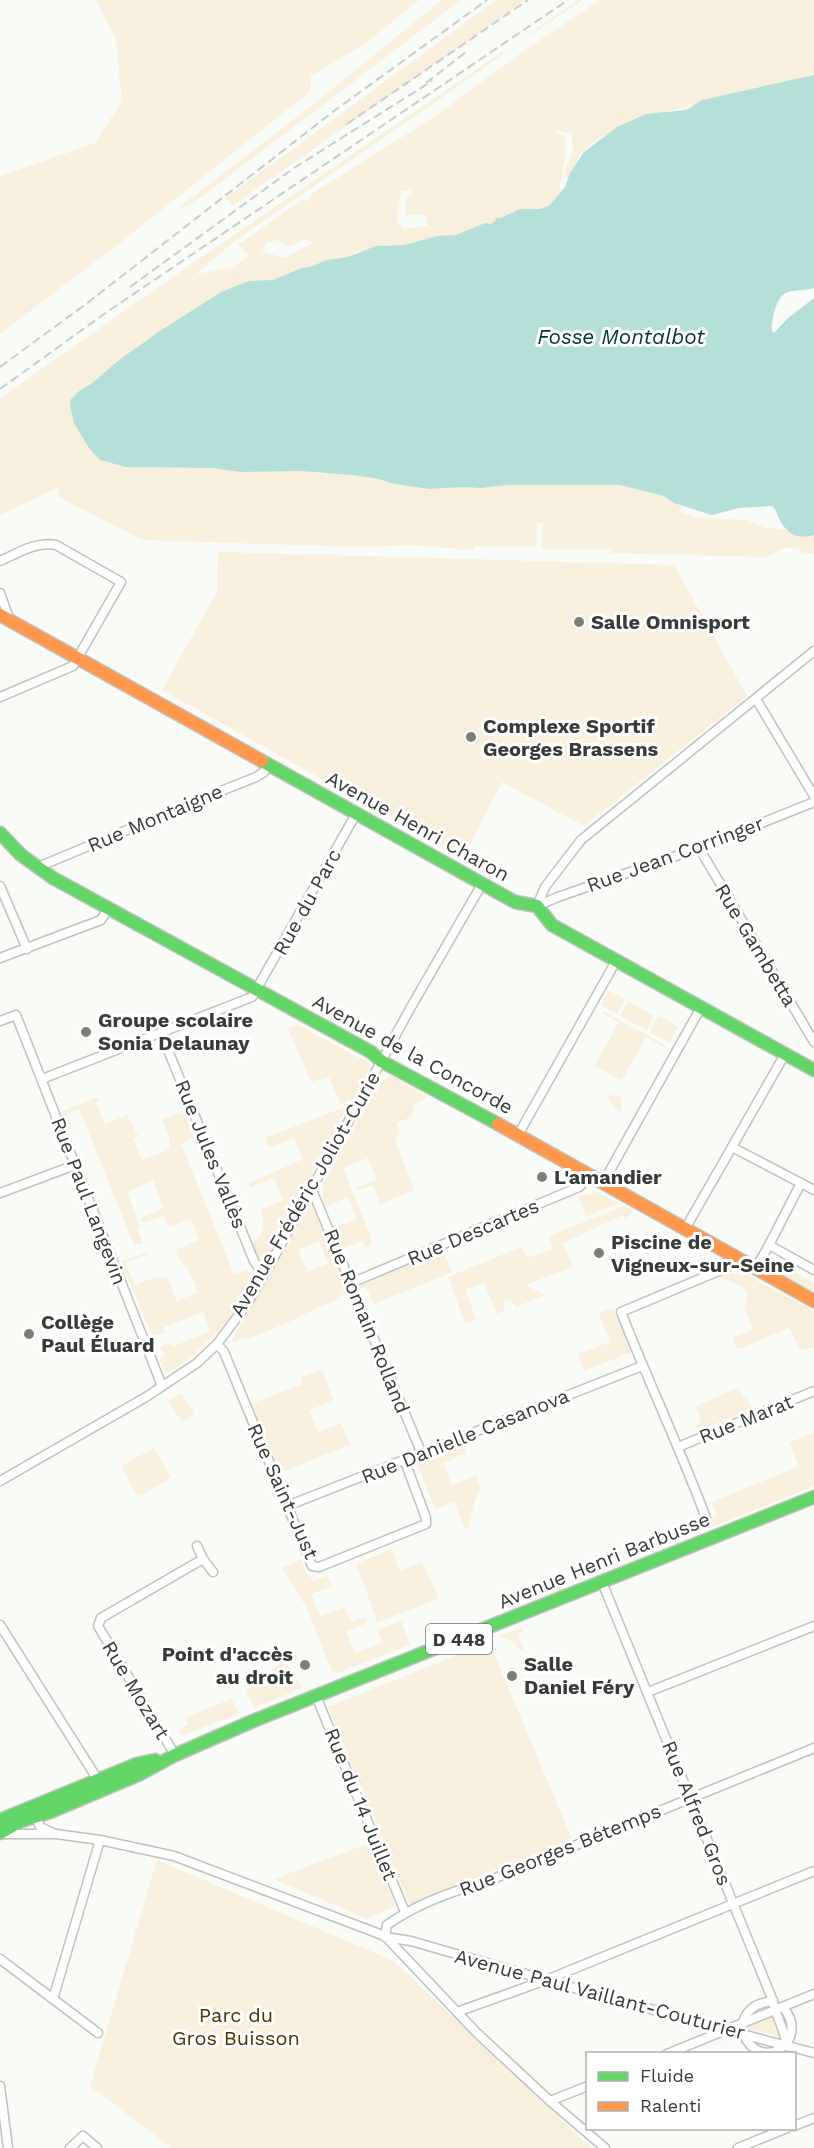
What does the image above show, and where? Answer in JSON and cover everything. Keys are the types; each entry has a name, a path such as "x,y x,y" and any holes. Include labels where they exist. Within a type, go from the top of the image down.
{"street":[{"path":"0,561 45,543 56,545 121,582 73,666 0,697"},
{"path":"0,593 5,618"},
{"name":"Avenue Henri Charon","path":"5,618 515,902 537,906"},
{"path":"814,651 581,840 545,887 537,906 552,925 814,1070"},
{"path":"756,699 814,796"},
{"name":"Rue Montaigne","path":"38,867 256,777 268,766"},
{"name":"Rue Jean Corringer","path":"537,906 699,848 814,802"},
{"name":"Rue du Parc","path":"257,990 356,814"},
{"name":"Avenue de la Concorde","path":"2,840 53,878 109,907 814,1301"},
{"name":"Rue Gambetta","path":"699,848 814,1042"},
{"name":"Avenue Frédéric Joliot-Curie","path":"0,1481 162,1386 197,1363 217,1344 247,1304 312,1190 381,1060 482,884"},
{"path":"0,886 27,949"},
{"path":"0,958 101,920 109,907"},
{"path":"518,1135 616,962"},
{"path":"42,1079 252,997 257,990"},
{"path":"603,1183 700,1008"},
{"name":"Rue Paul Langevin","path":"0,1021 16,1015 162,1386"},
{"name":"Rue Jules Vallès","path":"161,1033 254,1261 265,1272"},
{"path":"685,1229 785,1054"},
{"path":"732,1147 814,1190"},
{"path":"0,1193 75,1165"},
{"name":"Rue Descartes","path":"351,1283 579,1187 591,1175"},
{"path":"756,1268 801,1183"},
{"name":"Rue Romain Rolland","path":"312,1190 421,1452"},
{"path":"769,1245 814,1270"},
{"path":"706,1518 621,1312 740,1259"},
{"name":"Rue Saint-Just","path":"217,1344 224,1352 312,1566 319,1567 426,1524 426,1518 404,1459"},
{"name":"Rue Danielle Casanova","path":"287,1506 642,1366"},
{"name":"Rue Marat","path":"678,1447 814,1391"},
{"name":"Avenue Henri Barbusse","path":"0,1820 24,1817 140,1774 175,1755 316,1696 814,1497"},
{"path":"197,1546 213,1572"},
{"name":"Rue Mozart","path":"175,1755 98,1626 101,1618 203,1559"},
{"name":"Rue Alfred Gros","path":"602,1582 777,2006 789,2015 792,2022 786,2046"},
{"path":"0,1625 98,1780"},
{"path":"648,1692 814,1626"},
{"name":"Rue du 14 Juillet","path":"316,1696 405,1912"},
{"name":"Rue Georges Bétemps","path":"385,1936 387,1925 405,1912 483,1883 814,1748"},
{"name":"Avenue Henri Barbusse","path":"0,1834 24,1817 98,1780 137,1764 175,1755"},
{"path":"24,1817 25,1830 30,1833"},
{"path":"24,1817 56,1834"},
{"name":"Avenue Paul Vaillant-Couturier","path":"0,1834 56,1834 100,1840 174,1856 385,1936 411,1941 632,2005 814,2053"},
{"path":"53,1999 100,1840"},
{"path":"457,2012 546,1980 814,1871"},
{"path":"385,1936 457,2012 550,2101 605,2148"},
{"path":"0,1959 98,2033"},
{"path":"672,2052 743,2022 749,2010 756,2005 777,2006 814,1994"},
{"path":"743,2033 752,2048 760,2052"},
{"path":"774,2052 786,2046"},
{"path":"0,2086 8,2148"},
{"path":"550,2101 586,2087"},
{"path":"796,2126 814,2118"},
{"path":"738,2148 782,2130"},
{"path":"70,2148 83,2136 97,2148"}],"green space":[{"path":"96,0 419,0 363,45 311,76 311,91 125,239 0,334 0,176 95,143 122,101 116,39"},
{"path":"442,0 461,0 192,204 177,209 315,103"},
{"path":"496,0 526,0 232,206 226,198"},
{"path":"578,0 583,0 529,34"},
{"path":"600,0 814,0 814,74 653,115 601,137 581,152 568,178 563,176 573,150 571,134 551,129 566,138 565,159 559,188 569,212 432,243 431,238 405,245 388,245 355,252 348,257 326,260 273,280 249,281 221,292 139,345 71,399 126,467 211,468 241,472 301,471 352,475 429,489 510,485 620,485 664,496 681,506 680,512 698,518 747,520 765,528 785,529 802,536 814,535 814,554 803,553 797,547 784,548 766,557 611,553 611,549 542,549 543,524 537,522 536,547 474,546 474,550 411,545 359,547 142,540 59,497 57,488 0,515 0,398 502,52 504,54 235,241 196,274 232,268 249,255 238,245 303,199 307,202 313,193 434,117 525,50","holes":["401,191 413,192 407,199 405,215 425,215 428,226 403,229 397,221","303,239 313,243 284,258 262,251 267,242 277,240 290,247"]},
{"name":"Complexe Sportif Georges Brassens","path":"218,552 674,565 747,696 584,826 502,782 463,858 162,690 217,592"},
{"path":"609,991 625,999 617,1014 601,1005"},
{"path":"628,1001 654,1016 647,1030 620,1016"},
{"path":"603,1011 665,1045 664,1047 646,1037 622,1080 594,1066 619,1022 601,1012"},
{"path":"658,1015 678,1027 670,1043 650,1032"},
{"path":"298,1025 367,1062 370,1066 353,1101 349,1099 341,1105 329,1077 311,1082 288,1028"},
{"path":"390,1075 428,1097 414,1105 413,1116 397,1123 400,1133 395,1139 414,1190 380,1204 373,1185 357,1191 356,1188 377,1179 368,1158 343,1168 371,1237 371,1246 365,1248 362,1241 343,1248 335,1228 357,1219 348,1197 326,1207 323,1184 375,1090"},
{"path":"606,1095 621,1096 621,1115"},
{"path":"97,1097 99,1101 96,1103 105,1124 127,1115 138,1136 133,1139 142,1160 170,1149 169,1137 162,1120 183,1112 194,1138 181,1144 234,1274 248,1270 249,1282 234,1312 206,1343 167,1374 159,1360 165,1355 160,1347 170,1343 172,1347 210,1331 203,1312 164,1327 166,1332 153,1337 121,1262 147,1252 148,1254 126,1263 135,1285 156,1277 168,1278 177,1301 198,1292 189,1270 182,1263 176,1250 199,1240 191,1219 169,1227 163,1216 143,1223 141,1219 143,1217 164,1208 153,1180 127,1192 140,1227 137,1229 143,1243 134,1245 79,1109 66,1114 70,1124 65,1126 61,1112"},
{"path":"347,1108 264,1262 259,1259 252,1245 263,1229 260,1210 283,1200 274,1178 250,1188 249,1183 303,1159 294,1138 272,1147 267,1145 265,1138"},
{"path":"596,1192 619,1203 586,1217 578,1196"},
{"path":"624,1206 633,1210 626,1219 623,1215 563,1243 573,1267 525,1285 545,1295 516,1307 510,1299 503,1302 505,1310 497,1314 484,1283 466,1290 476,1320 465,1323 448,1277 522,1247 527,1258 553,1249 549,1236"},
{"path":"309,1208 314,1209 339,1269 342,1270 341,1275 349,1292 339,1299 259,1335 231,1342","holes":["319,1241 328,1263 307,1272 298,1250"]},
{"path":"443,1251 452,1272 374,1304 366,1287 358,1289 360,1282"},
{"path":"774,1260 814,1283 814,1292 812,1293 769,1269"},
{"path":"731,1273 747,1275 814,1311 814,1347 801,1351 789,1328 739,1349 736,1348 732,1338 753,1329 744,1307 748,1294 743,1287 719,1277"},
{"path":"613,1308 632,1352 584,1371 578,1354 610,1342 599,1313"},
{"path":"322,1369 333,1400 309,1411 318,1432 341,1423 350,1445 279,1473 251,1404 302,1384 300,1378"},
{"path":"737,1388 754,1409 703,1429 703,1432 698,1431 695,1426 701,1422 696,1406"},
{"path":"181,1393 194,1414 182,1422 168,1401"},
{"path":"814,1432 814,1486 712,1527 709,1519 717,1516 712,1502 799,1466 789,1443"},
{"path":"453,1444 464,1446 465,1454 443,1463 452,1485 476,1476 481,1488 475,1500 468,1530 464,1527 454,1502 435,1509 415,1460"},
{"path":"154,1448 171,1478 138,1497 121,1466"},
{"path":"392,1549 400,1571 422,1562 438,1599 376,1623 375,1614 356,1564"},
{"path":"301,1560 307,1575 313,1581 327,1576 332,1586 311,1594 320,1616 345,1607 351,1622 365,1617 367,1623 346,1632 355,1653 382,1643 378,1630 401,1621 410,1645 337,1673 331,1670 307,1608 282,1568"},
{"path":"521,1628 523,1632 518,1634 524,1651 520,1650 511,1640 500,1636"},
{"path":"489,1642 572,1839 410,1905 328,1707"},
{"path":"284,1659 303,1688 255,1707 246,1692"},
{"path":"231,1699 240,1713 182,1736 179,1731 188,1724 185,1718"},
{"path":"370,1843 395,1906 367,1919 274,1879"},
{"name":"Parc du Gros Buisson","path":"157,1860 394,1961 591,2148 172,2148 90,2086"},
{"path":"771,2016 780,2037 743,2027"}],"water":[{"name":"Fosse Montalbot","path":"814,75 814,288 788,292 780,298 774,313 772,331 774,333 787,319 814,298 814,535 802,537 789,532 772,506 739,508 712,515 674,503 664,496 620,485 510,485 429,489 352,475 301,471 241,472 211,468 126,467 100,460 89,448 74,423 70,405 71,399 79,391 157,333 221,292 249,281 273,280 326,260 348,257 376,246 405,245 437,236 456,235 485,223 491,224 496,221 495,218 501,218 520,209 541,209 550,205 565,187 570,173 584,152 617,127 646,114 686,110 702,100"}],"railway":[{"path":"0,367 86,304 334,111 487,0"},
{"path":"347,124 528,0"},
{"path":"0,389 107,312 568,0"},
{"path":"426,83 466,52"},
{"path":"130,287 294,168 432,81"}],"traffic: fast":[{"path":"262,761 515,902 537,906 552,925 814,1070"},
{"path":"0,833 21,855 53,878 498,1124"},
{"path":"0,1833 21,1821 50,1812 140,1774 175,1755 253,1721 814,1497"},
{"path":"0,1820 137,1764 155,1760"}],"traffic: slow":[{"path":"0,615 262,761"},
{"path":"498,1124 814,1301"}],"place":[{"name":"Salle Omnisport","path":"579,622"},
{"name":"Complexe Sportif Georges Brassens","path":"471,737"},
{"name":"Groupe scolaire Sonia Delaunay","path":"86,1032"},
{"name":"L'amandier","path":"542,1177"},
{"name":"Piscine de Vigneux-sur-Seine","path":"599,1253"},
{"name":"Collège Paul Éluard","path":"29,1334"},
{"name":"Point d'accès au droit","path":"305,1665"},
{"name":"Salle Daniel Féry","path":"512,1676"}]}
